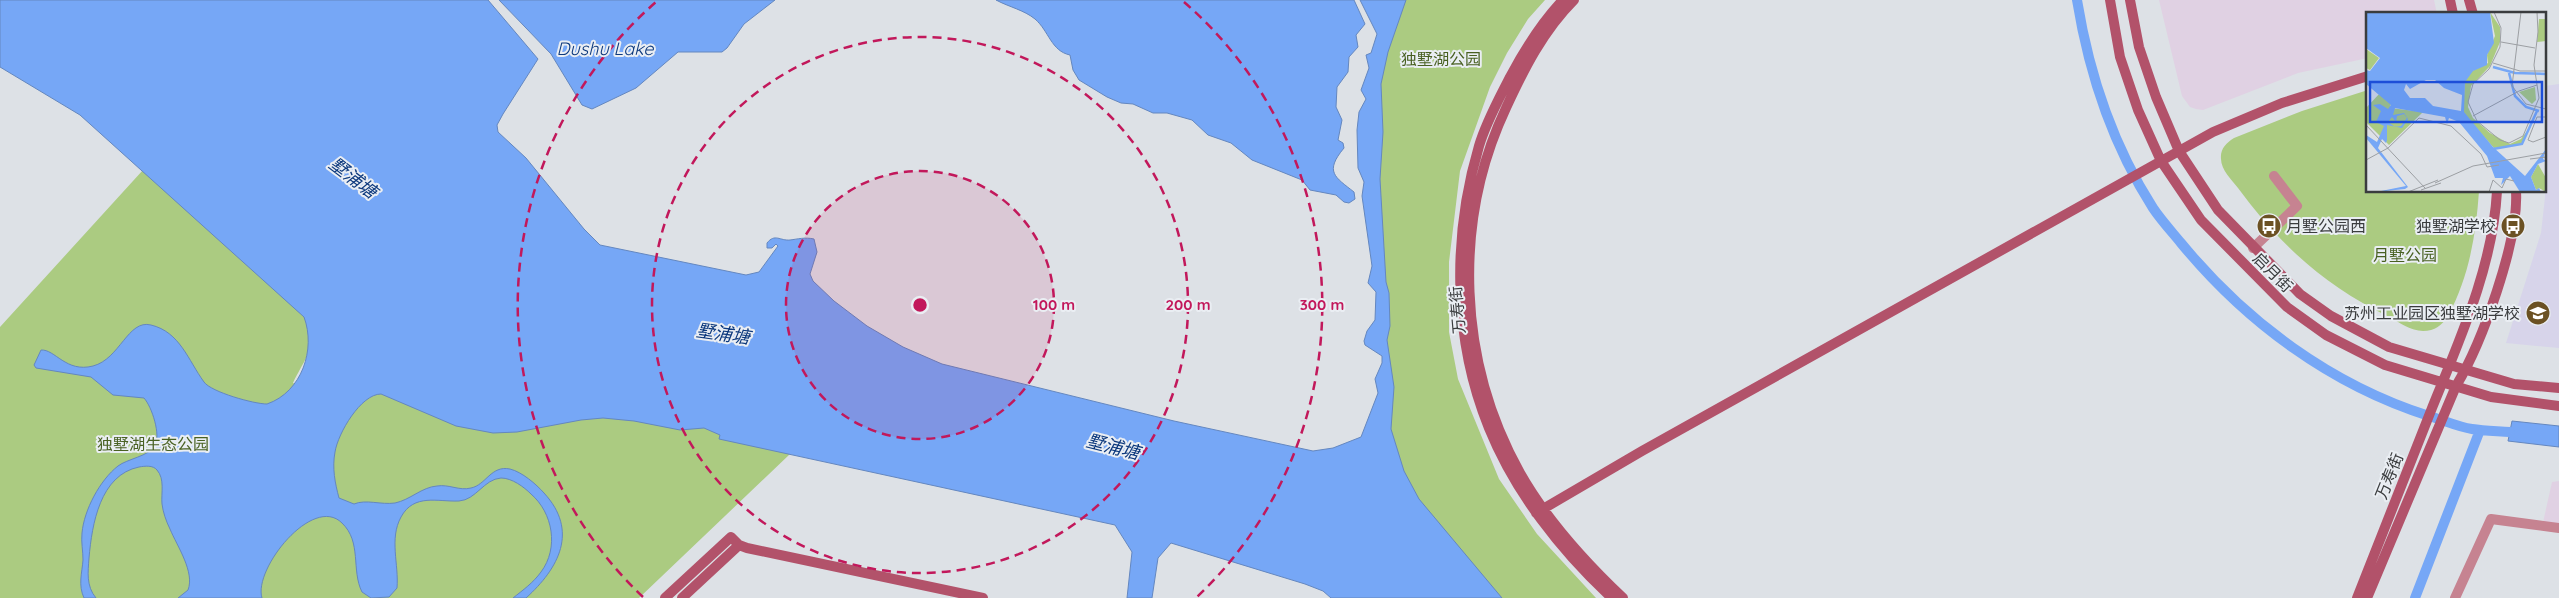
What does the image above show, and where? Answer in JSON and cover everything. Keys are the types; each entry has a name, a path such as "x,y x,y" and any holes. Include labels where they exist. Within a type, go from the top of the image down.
{"street":[{"name":"万寿街","path":"1563,0 1532,37 1496,105 1479,145 1467,198 1460,255 1460,296 1472,380 1488,428 1508,469 1598,585 1612,598"},
{"name":"万寿街","path":"1574,0 1545,34 1528,61 1494,133 1477,196 1468,258 1470,312 1481,377 1494,419 1540,511 1623,598"},
{"name":"启月街","path":"2110,0 2120,57 2138,110 2161,161 2201,220 2287,307 2326,335 2385,365 2494,397 2559,406"},
{"name":"启月街","path":"2130,0 2145,64 2156,97 2180,151 2218,210 2300,294 2331,316 2389,347 2514,384 2559,388"},
{"path":"1540,511 2161,161 2244,117 2366,77"},
{"path":"2253,248 2297,206 2274,176"},
{"name":"万寿街","path":"2357,598 2451,365 2487,257 2496,210 2497,192"},
{"name":"万寿街","path":"2367,598 2456,386 2466,370 2495,295 2512,239 2516,192"},
{"path":"2455,598 2492,519 2559,528"},
{"path":"665,598 730,537 739,545 983,598"},
{"path":"682,598 739,545"}],"shaded area":[{"path":"2159,0 2434,0 2437,12 2366,12 2366,58 2298,73 2203,110 2190,107 2182,96"},
{"name":"苏州工业园区独墅湖学校","path":"2559,84 2559,348 2506,343 2541,233 2546,192 2546,86"},
{"path":"2559,481 2559,530 2542,527 2552,482"}],"green space":[{"name":"独墅湖公园","path":"1402,0 1545,0 1528,19 1507,53 1490,87 1460,171 1449,262 1449,332 1458,379 1499,479 1537,534 1596,598 1461,598 1379,464 1388,383 1377,183 1381,66"},
{"name":"月墅公园","path":"2366,91 2366,192 2479,192 2476,224 2466,271 2448,316 2435,329 2414,330 2344,292 2305,262 2288,246 2254,209 2227,175 2221,163 2221,155 2226,144 2234,138 2302,111"},
{"name":"独墅湖生态公园","path":"143,170 305,316 310,345 306,359 293,383 360,403 377,387 622,403 760,439 790,454 639,598 0,598 0,327"}],"water":[{"name":"墅浦塘","path":"0,0 488,0 538,59 503,114 497,125 498,132 526,158 584,229 600,245 746,275 759,272 778,246 776,244 772,248 767,248 767,243 773,238 786,240 814,239 817,252 810,274 813,281 834,301 867,326 903,347 942,364 1174,421 1313,451 1333,448 1361,437 1378,393 1375,379 1382,363 1382,356 1365,345 1364,341 1367,331 1375,320 1376,292 1368,283 1372,266 1362,196 1364,182 1358,168 1357,130 1359,112 1366,99 1361,90 1369,68 1366,55 1371,53 1377,34 1360,0 1406,0 1388,52 1381,84 1383,132 1380,179 1386,282 1389,293 1390,326 1387,340 1394,387 1391,429 1404,471 1419,499 1502,598 1331,598 1323,591 1305,584 1171,543 1158,558 1152,598 1127,598 1132,552 1115,525 719,439 720,435 704,428 680,430 634,421 603,418 581,420 517,432 493,433 456,426 381,394 373,396 358,407 346,425 337,444 334,464 339,498 354,504 364,502 395,503 432,487 471,488 498,470 510,469 519,473 541,490 555,507 561,521 562,535 555,562 548,574 526,598 513,598 535,580 547,563 552,542 549,521 538,502 528,491 518,483 501,478 490,482 465,500 427,500 406,509 397,525 395,543 397,588 389,597 371,598 362,592 357,575 352,539 342,523 330,517 316,518 302,526 288,539 276,554 267,570 262,585 262,598 178,598 188,590 190,583 189,575 181,551 164,513 161,478 157,470 146,466 126,472 115,480 100,503 90,545 88,568 89,584 96,598 84,598 81,584 82,536 83,524 90,505 99,487 111,472 127,461 143,455 155,446 157,441 156,428 153,414 144,398 113,395 91,377 36,368 34,365 41,350 51,353 68,364 84,367 93,366 110,356 136,328 143,325 151,325 161,329 176,340 208,386 233,397 267,404 289,390 297,380 307,355 307,329 304,317 80,115 0,67"},
{"name":"Dushu Lake","path":"499,0 775,0 744,24 722,52 678,52 636,88 592,109 582,105 551,54"},
{"path":"996,0 1354,0 1365,24 1356,35 1358,47 1349,57 1348,72 1337,87 1336,107 1342,120 1338,140 1343,143 1344,148 1334,163 1333,169 1337,178 1354,192 1355,199 1349,203 1344,202 1336,195 1310,190 1302,180 1252,160 1231,143 1208,135 1192,120 1167,113 1153,113 1133,104 1121,103 1107,97 1079,80 1073,70 1070,55 1054,45 1035,19"},
{"path":"2512,421 2559,426 2559,447 2508,441"}],"waterway":[{"path":"2077,0 2088,55 2104,108 2138,184 2167,226 2206,272 2233,299 2293,348 2358,387 2393,403 2461,427 2510,432"},
{"path":"2415,598 2480,430"}],"place":[{"name":"月墅公园西","path":"2269,226"},
{"name":"独墅湖学校","path":"2513,226"},
{"name":"苏州工业园区独墅湖学校","path":"2538,313"}]}
